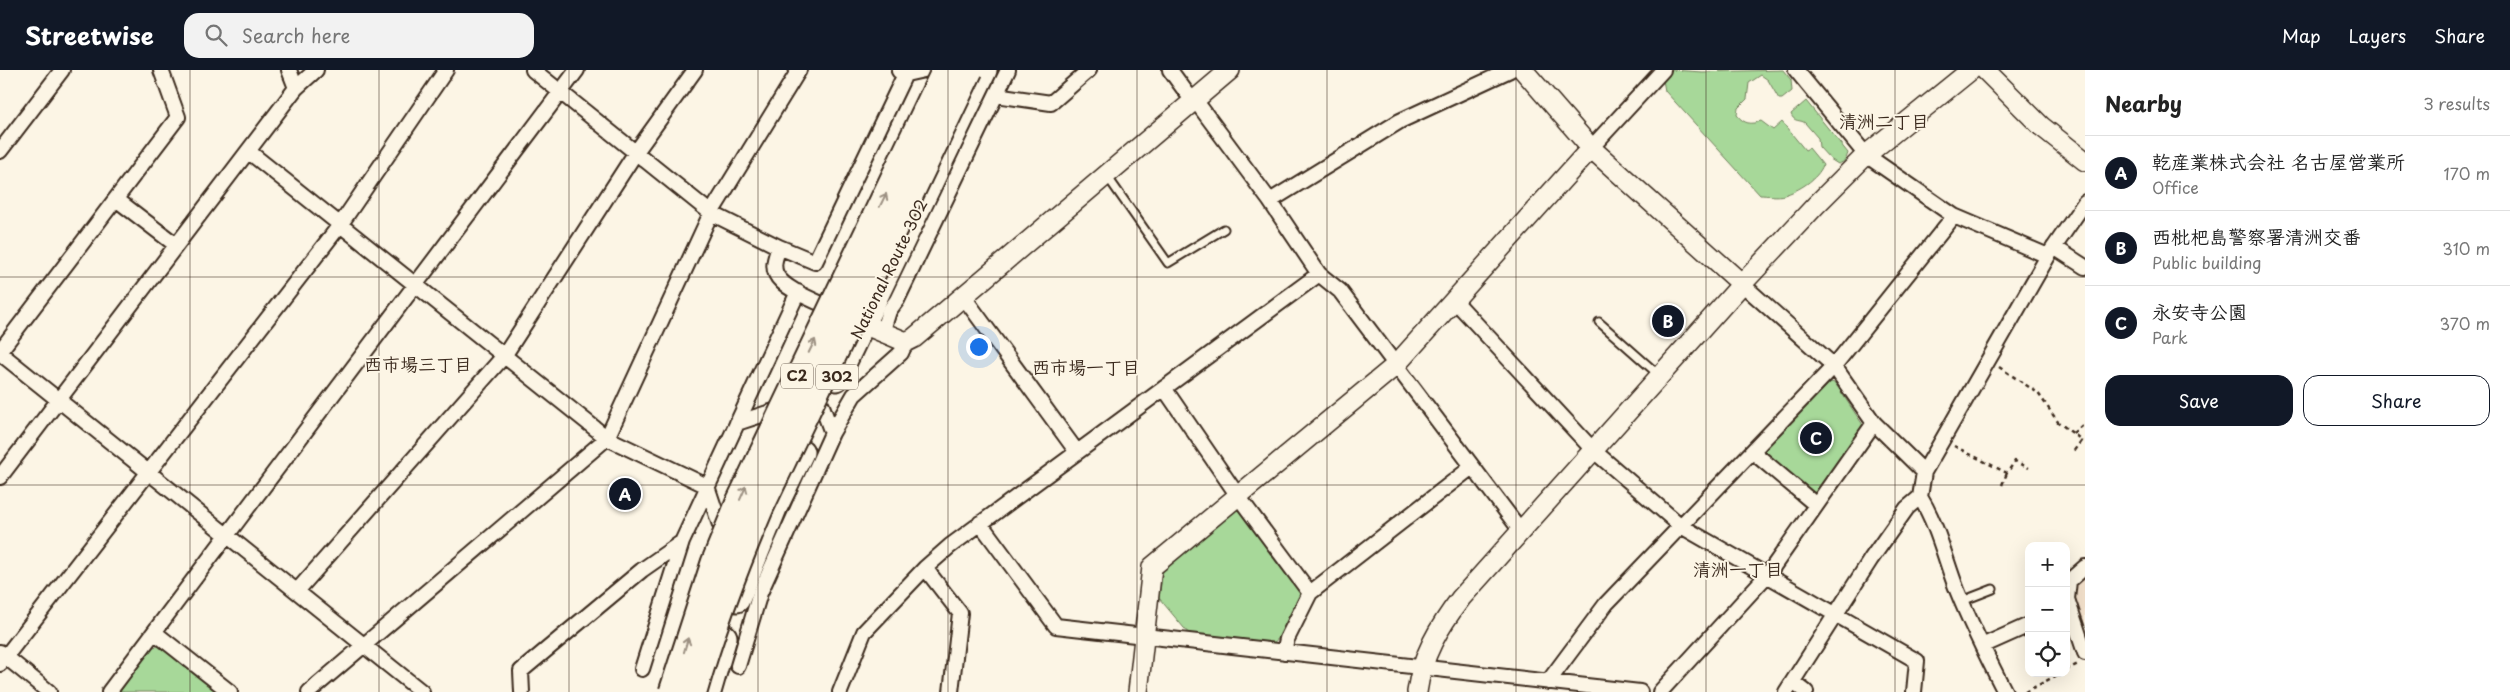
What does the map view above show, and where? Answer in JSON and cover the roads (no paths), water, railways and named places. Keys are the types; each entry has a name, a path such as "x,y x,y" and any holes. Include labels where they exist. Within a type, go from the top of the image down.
{"highway":[{"name":"C2","path":"672,692 705,589 739,502 945,70"},
{"name":"C2","path":"694,692 711,634 735,567 761,507 970,70"},
{"name":"National Route 302","path":"708,692 720,647 755,554 826,399 872,329 918,209 984,70"}],"street":[{"path":"0,151 62,70"},
{"path":"161,70 178,117 0,352 422,692"},
{"path":"289,70 296,88"},
{"path":"0,477 296,88 316,70"},
{"path":"49,692 2,658 340,225 446,70"},
{"path":"533,70 711,213 779,247 815,262 904,71 924,70"},
{"path":"109,692 577,70"},
{"path":"297,591 504,356 636,152 695,70"},
{"path":"309,692 607,438 711,213 799,70"},
{"path":"872,329 897,300 1008,70"},
{"path":"996,95 1051,103 1088,70"},
{"path":"1170,70 1270,201 1319,274 1340,291 1521,531"},
{"path":"738,666 760,592 832,433 854,395 901,353 906,342 914,338 1230,70"},
{"path":"1270,201 1400,121 1510,70"},
{"path":"1523,70 1591,148 1834,366 1874,423 1924,472"},
{"path":"1138,692 1152,567 1395,366 1663,70"},
{"path":"1796,70 1866,155 1954,216 2051,252 2085,267"},
{"path":"1417,692 1421,667 1448,614 1521,531 1742,284 1866,155 1971,70"},
{"path":"1985,70 2041,126 2085,161"},
{"path":"248,151 607,438 707,486 741,589"},
{"path":"918,209 948,196"},
{"path":"116,199 176,246"},
{"path":"1806,692 1790,687 1836,613 1907,508 1920,497 1924,472 2051,252 2085,202"},
{"path":"1548,682 1606,604 1834,366 1954,216"},
{"path":"779,247 774,262 775,273 782,283 872,329 906,342"},
{"path":"840,692 864,632 925,568 980,523 1319,274"},
{"path":"642,668 682,542 798,292"},
{"path":"963,296 1078,452"},
{"path":"1454,300 1594,451 1682,526 1917,661 1914,692"},
{"path":"1164,388 1238,496 1310,593"},
{"path":"737,424 826,399 832,433"},
{"path":"1660,692 1768,574 1874,423"},
{"path":"1753,452 1816,505"},
{"path":"1284,652 1287,639 1310,593 1472,467"},
{"path":"1920,497 1928,509 1962,601 2004,692"},
{"path":"980,523 1056,626 1640,692"},
{"path":"522,692 521,671 642,570 682,542"},
{"path":"755,554 781,543"},
{"path":"2068,587 2069,581 2085,567"},
{"path":"925,568 960,613 952,692"},
{"path":"2070,614 2084,658"},
{"path":"1982,646 2025,627"},
{"path":"154,632 230,692"}],"lane":[{"path":"1106,174 1168,263 1224,228"},
{"path":"1599,322 1660,376"},
{"path":"1962,601 1993,589"}],"place":[{"name":"西枇杷島警察署清洲交番","path":"1668,321"},
{"name":"永安寺公園","path":"1816,438"},
{"name":"乾産業株式会社 名古屋営業所","path":"625,494"}],"district":[{"name":"清洲二丁目","path":"1884,122"},
{"name":"西市場三丁目","path":"418,365"},
{"name":"西市場一丁目","path":"1086,368"},
{"name":"清洲一丁目","path":"1738,570"}]}
